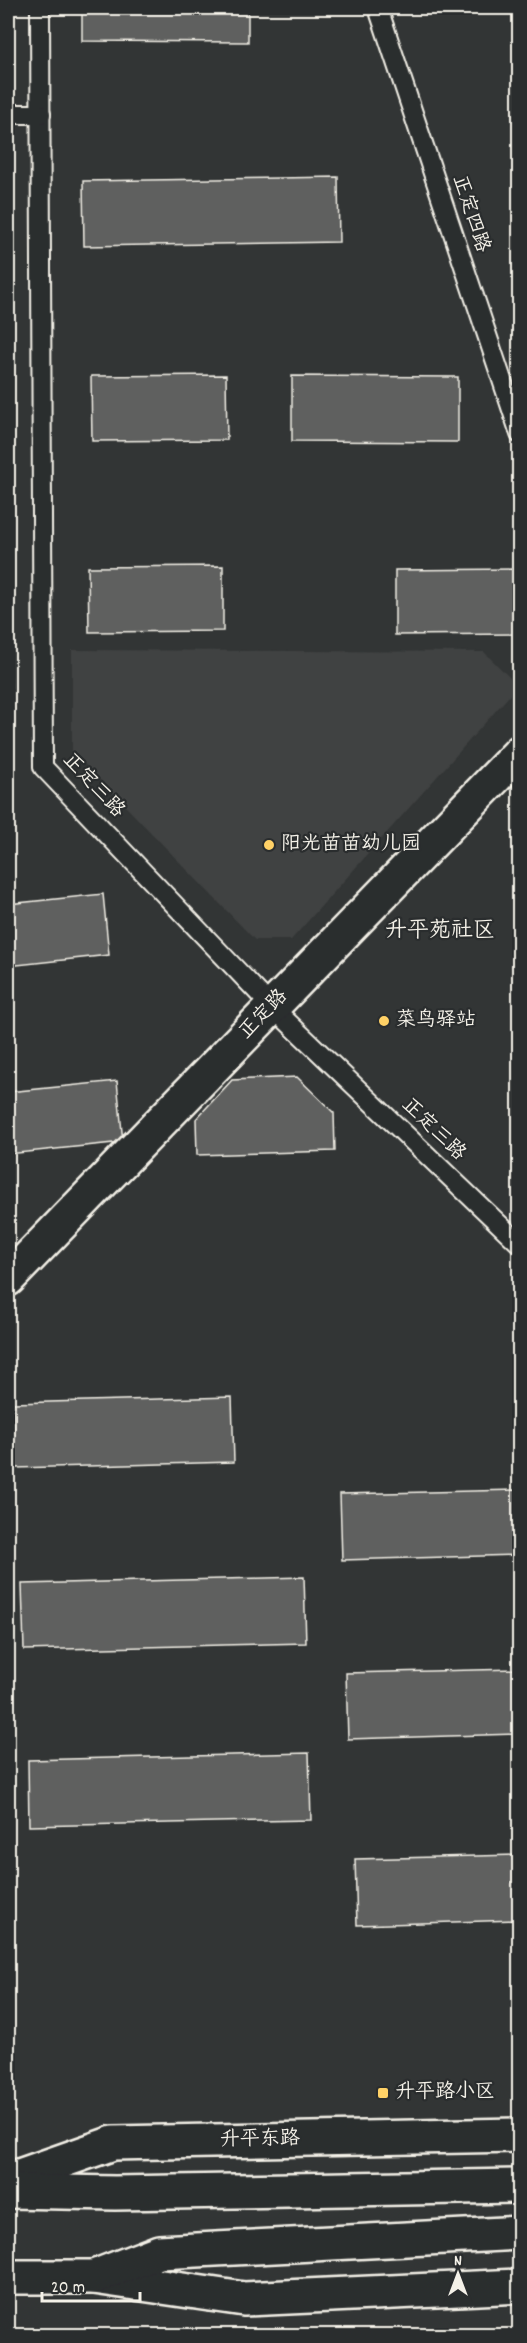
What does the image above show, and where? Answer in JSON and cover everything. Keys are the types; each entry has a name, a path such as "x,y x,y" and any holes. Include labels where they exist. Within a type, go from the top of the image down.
{"main road":[{"name":"正定路","path":"8,1279 519,752"},
{"name":"升平东路","path":"8,2180 113,2143 519,2135"},
{"path":"8,2191 115,2193 508,2186"},
{"path":"94,2277 159,2252 510,2233"},
{"path":"8,2277 94,2277 244,2299 519,2286"}],"lane":[{"name":"正定三路","path":"40,8 43,767 272,1007 519,1244"},
{"name":"正定四路","path":"378,8 519,434"},
{"path":"8,114 40,114"}],"shaded area":[{"name":"阳光苗苗幼儿园","path":"72,650 484,652 518,686 291,940 255,940 72,751"}],"building":[{"path":"82,8 248,8 248,42 82,41"},
{"path":"338,177 339,242 84,246 83,181"},
{"path":"9,327 10,393 8,393"},
{"path":"226,375 227,440 92,441 91,376"},
{"path":"292,376 458,377 458,442 292,441"},
{"path":"9,495 11,561 8,561"},
{"path":"223,566 223,631 89,632 88,567"},
{"path":"520,569 520,634 395,635 395,570"},
{"path":"10,657 11,723 8,723 8,658"},
{"path":"103,894 109,955 8,966 8,904"},
{"path":"297,1077 334,1113 335,1151 197,1155 196,1119 232,1080"},
{"path":"117,1081 123,1142 8,1154 8,1092"},
{"path":"232,1397 234,1462 15,1468 13,1403"},
{"path":"520,1490 520,1555 342,1560 340,1494"},
{"path":"304,1577 306,1643 24,1650 22,1584"},
{"path":"520,1669 520,1734 348,1739 346,1673"},
{"path":"309,1753 311,1820 29,1826 28,1760"},
{"path":"520,1855 520,1920 357,1925 355,1859"}],"place":[{"name":"阳光苗苗幼儿园","path":"269,845"},
{"name":"菜鸟驿站","path":"384,1021"},
{"name":"升平路小区","path":"383,2093"}],"district":[{"name":"升平苑社区","path":"440,931"}]}
